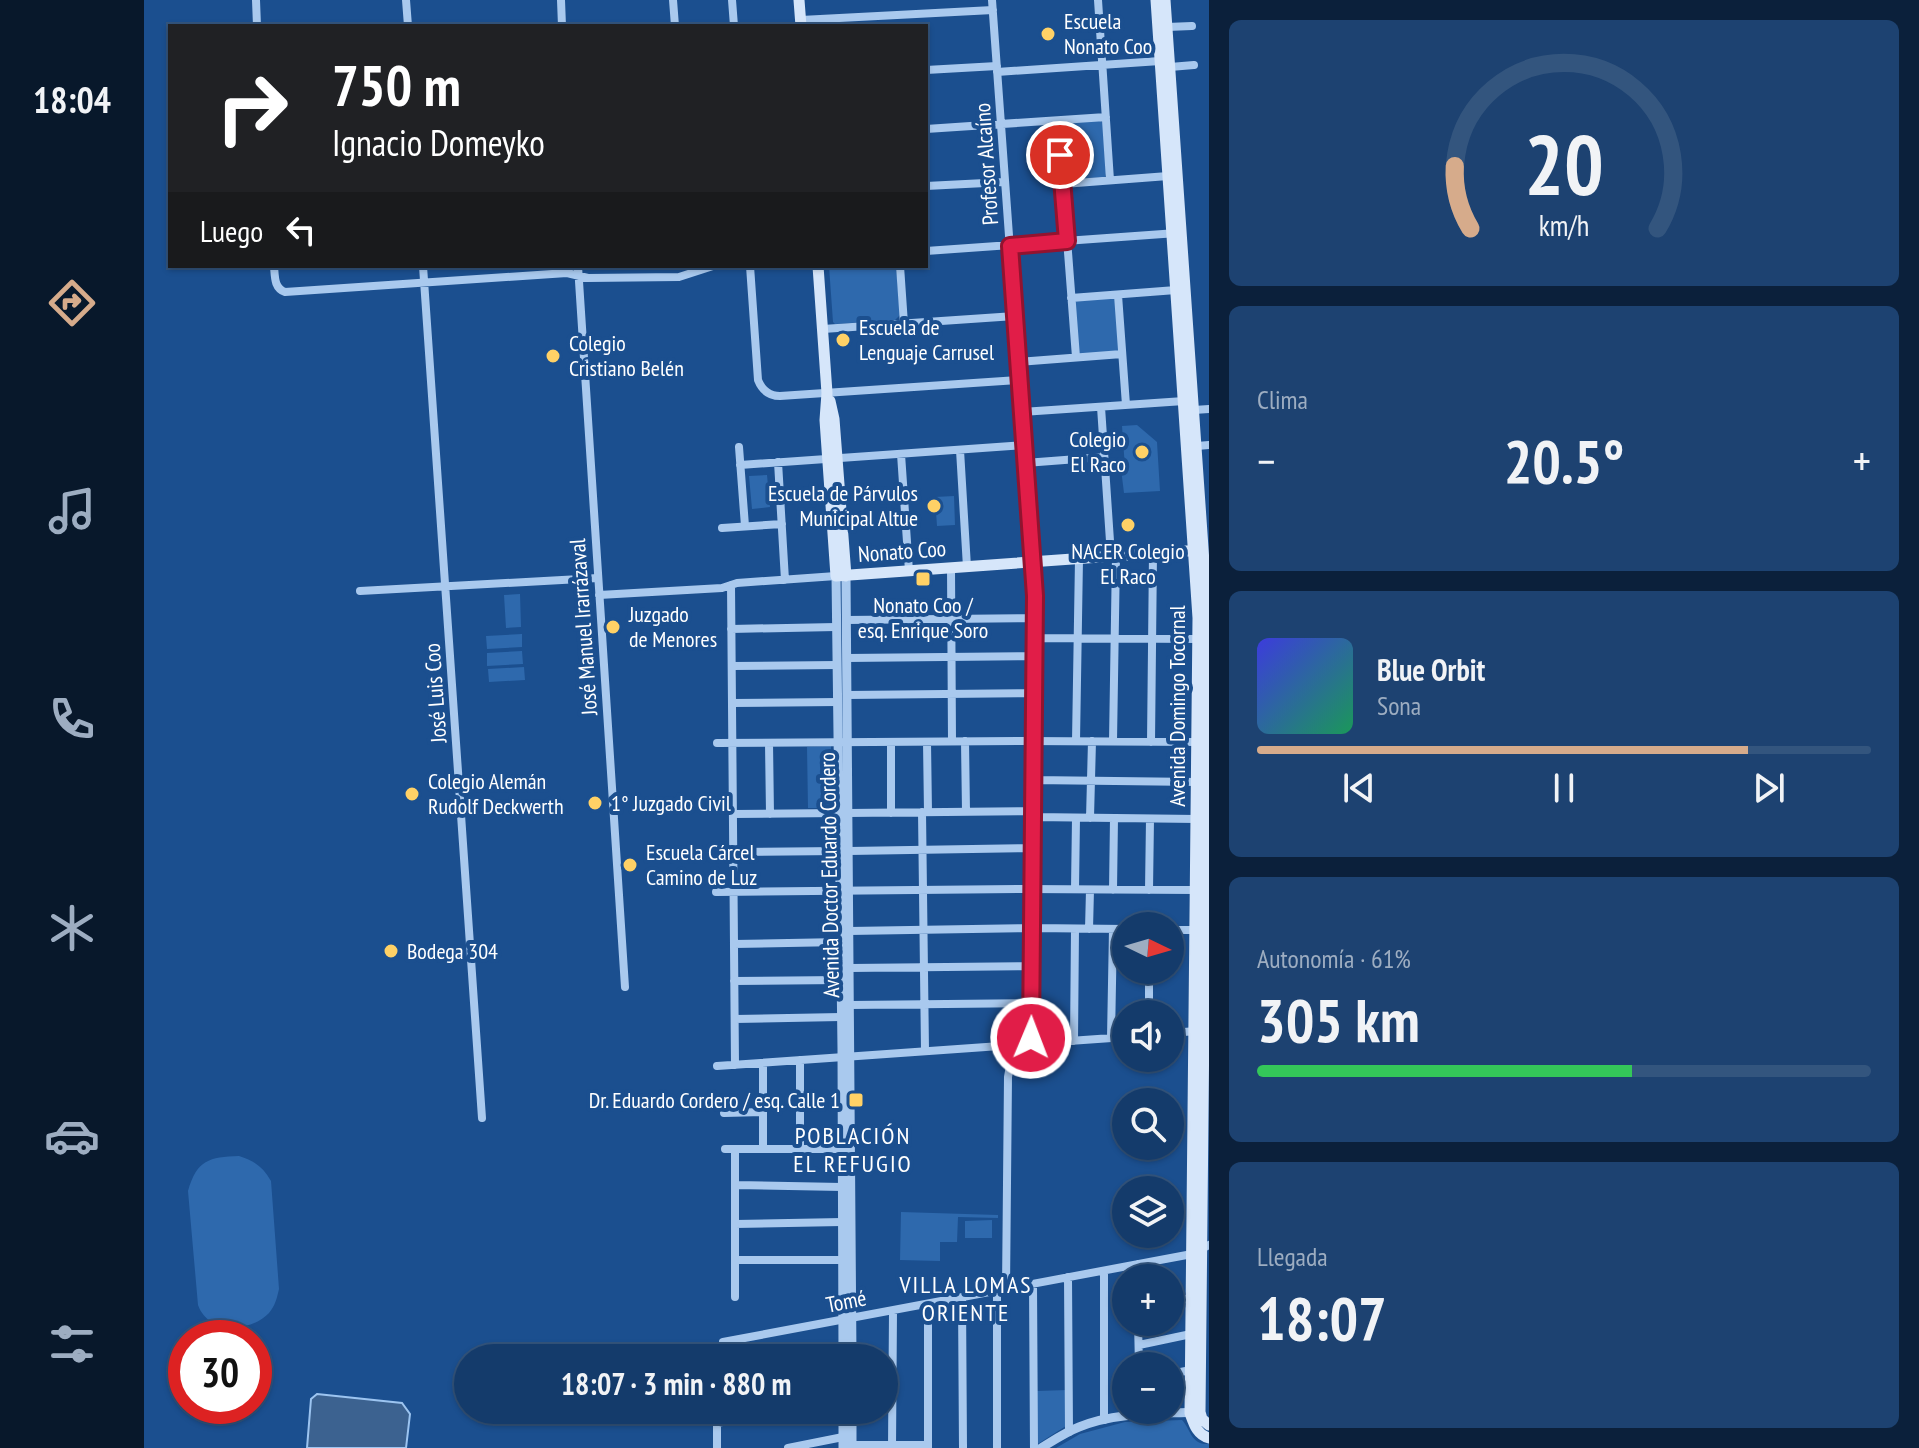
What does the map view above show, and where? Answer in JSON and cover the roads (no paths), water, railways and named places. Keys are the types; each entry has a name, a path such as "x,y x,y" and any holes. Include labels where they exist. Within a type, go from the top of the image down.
{"main road":[{"path":"799,0 801,23"},
{"name":"Avenida Domingo Tocornal","path":"1156,0 1165,64 1194,410 1203,446 1205,510 1199,639 1205,728"},
{"name":"Avenida Domingo Tocornal","path":"1165,0 1168,176 1177,233 1176,290 1184,401 1208,620 1208,689 1197,782 1196,890 1202,920"},
{"name":"Avenida Doctor Eduardo Cordero","path":"818,268 827,393 825,420 832,458 841,576"},
{"name":"Nonato Coo","path":"841,576 1202,550"},
{"name":"Avenida Domingo Tocornal","path":"1195,1412 1200,1372 1202,920 1208,845 1202,742"},
{"name":"Avenida Domingo Tocornal","path":"1200,1031 1206,1072 1201,1249 1191,1298 1191,1334 1200,1372"},
{"path":"1195,1412 1209,1425"},
{"path":"1195,1412 1198,1431 1209,1438"}],"street":[{"path":"256,0 257,24"},
{"path":"406,0 408,24"},
{"path":"561,0 562,24"},
{"path":"673,0 675,24"},
{"path":"732,0 734,24"},
{"path":"1098,0 1110,180"},
{"path":"801,23 993,5"},
{"name":"Profesor Alcaíno","path":"993,5 1035,618 1031,1044"},
{"path":"1167,27 1192,26"},
{"path":"928,70 1194,65"},
{"path":"928,129 1106,117"},
{"path":"1058,121 1076,357"},
{"path":"1063,184 1168,176"},
{"path":"928,186 1005,182"},
{"path":"928,251 1177,233"},
{"path":"274,268 275,281 280,289 289,292 578,270 592,278 679,277 707,268"},
{"name":"José Luis Coo","path":"423,268 482,1118"},
{"path":"750,268 758,380 765,391 776,396 1019,380"},
{"path":"900,268 904,324"},
{"name":"José Manuel Irarrázaval","path":"578,270 625,987"},
{"path":"1071,298 1176,290"},
{"path":"1118,295 1126,405"},
{"path":"823,329 1015,316"},
{"path":"1018,362 1122,354"},
{"path":"1022,412 1184,401"},
{"path":"1101,407 1114,556 1113,741"},
{"path":"1194,410 1209,409"},
{"path":"740,465 1024,445"},
{"path":"739,447 745,526"},
{"path":"960,450 967,567"},
{"path":"901,454 909,571"},
{"path":"1025,463 1104,457"},
{"path":"778,462 785,580"},
{"path":"722,528 782,524"},
{"path":"1151,742 1153,553"},
{"path":"1076,741 1079,559"},
{"path":"951,568 952,741"},
{"name":"Nonato Coo","path":"599,595 722,588 841,576"},
{"name":"Avenida Doctor Eduardo Cordero","path":"841,576 847,658 841,942 841,1017 846,1057"},
{"name":"Avenida Doctor Eduardo Cordero","path":"841,576 836,627 838,702 843,742"},
{"path":"360,591 598,578"},
{"path":"731,585 735,1065"},
{"path":"846,620 1035,618"},
{"path":"731,629 836,627"},
{"path":"1034,638 1199,639"},
{"path":"847,658 1034,656"},
{"path":"732,666 837,665"},
{"path":"847,695 1034,693"},
{"path":"732,703 838,702"},
{"path":"965,741 966,812"},
{"path":"1090,818 1092,741"},
{"path":"891,742 891,813"},
{"path":"925,1051 923,850 927,742"},
{"path":"717,743 1202,742"},
{"path":"769,743 770,814"},
{"path":"1033,780 1197,782"},
{"path":"733,814 966,812 1076,818 1197,819"},
{"path":"1075,889 1076,818"},
{"path":"1113,890 1114,818"},
{"path":"1149,890 1150,819"},
{"path":"733,852 1033,848"},
{"path":"1089,929 1090,890"},
{"path":"716,892 1196,890"},
{"name":"Avenida Doctor Eduardo Cordero","path":"844,891 850,968 846,1057 851,1344"},
{"path":"1074,1041 1075,929"},
{"path":"849,931 1112,929"},
{"path":"734,944 841,942"},
{"path":"850,968 1031,966"},
{"path":"734,981 841,980"},
{"path":"717,1066 1111,1038 1112,984"},
{"path":"850,1005 1031,1003"},
{"path":"735,1019 841,1017"},
{"path":"1184,1032 1200,1031"},
{"path":"997,1448 1008,1077 1017,1045"},
{"path":"800,1060 800,1149"},
{"path":"763,1063 763,1149"},
{"path":"724,1113 763,1112"},
{"path":"725,1149 847,1149"},
{"path":"735,1149 735,1297"},
{"name":"Avenida Doctor Eduardo Cordero","path":"847,1149 842,1187 847,1260"},
{"path":"735,1185 842,1187"},
{"path":"735,1224 842,1222"},
{"name":"Tomé","path":"1138,1264 1201,1249"},
{"path":"735,1260 847,1260"},
{"name":"Tomé","path":"723,1342 1112,1269"},
{"path":"1104,1271 1104,1420"},
{"path":"1068,1277 1069,1432"},
{"path":"1033,1284 1034,1448"},
{"path":"962,1298 963,1448"},
{"path":"1184,1299 1191,1298"},
{"path":"788,1448 848,1445 928,1447 928,1304"},
{"path":"892,1447 893,1311"},
{"name":"Avenida Doctor Eduardo Cordero","path":"845,1344 848,1320"},
{"path":"1139,1345 1191,1334"},
{"path":"1139,1336 1139,1352"},
{"path":"1184,1412 1195,1412"},
{"path":"1041,1448 1069,1432 1112,1418"},
{"path":"717,1424 717,1448"},
{"path":"845,1424 848,1445"},
{"path":"848,1445 850,1424"}],"place":[{"name":"Escuela Nonato Coo","path":"1048,34"},
{"name":"Escuela de Lenguaje Carrusel","path":"843,340"},
{"name":"Colegio Cristiano Belén","path":"553,356"},
{"name":"Colegio El Raco","path":"1142,452"},
{"name":"Escuela de Párvulos Municipal Altue","path":"934,506"},
{"name":"NACER Colegio El Raco","path":"1128,525"},
{"name":"Nonato Coo / esq. Enrique Soro","path":"923,579"},
{"name":"Juzgado de Menores","path":"613,627"},
{"name":"Colegio Alemán Rudolf Deckwerth","path":"412,794"},
{"name":"1° Juzgado Civil","path":"595,803"},
{"name":"Escuela Cárcel Camino de Luz","path":"630,865"},
{"name":"Bodega 304","path":"391,951"},
{"name":"Dr. Eduardo Cordero / esq. Calle 1","path":"856,1100"}],"district":[{"name":"POBLACIÓN EL REFUGIO","path":"853,1150"},
{"name":"VILLA LOMAS ORIENTE","path":"966,1299"}]}
